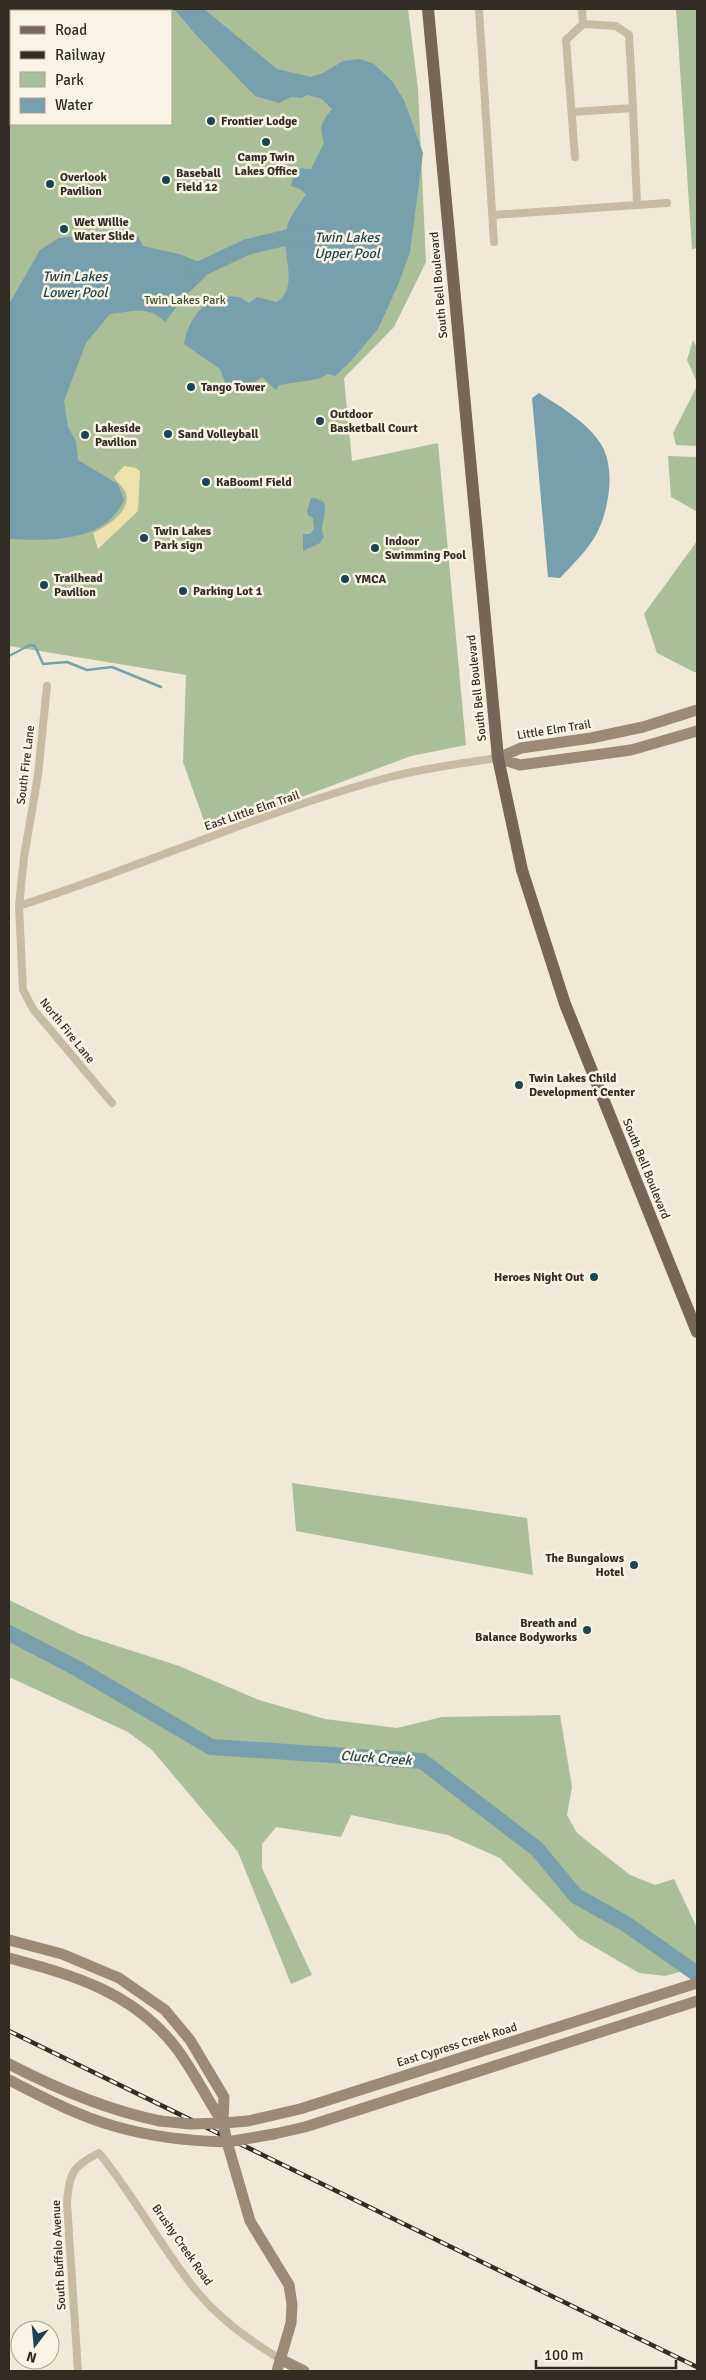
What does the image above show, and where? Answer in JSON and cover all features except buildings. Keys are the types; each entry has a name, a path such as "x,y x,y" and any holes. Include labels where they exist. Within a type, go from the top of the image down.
{"main road":[{"name":"South Bell Boulevard","path":"428,9 498,758 522,870 565,1004 697,1332"},
{"name":"Little Elm Trail","path":"498,758 522,748 591,738 635,729 697,710"},
{"path":"498,758 520,765 631,750 697,732"},
{"path":"9,1940 62,1954 120,1978 166,2010 206,2065 224,2097 224,2123 227,2142 250,2221 288,2285 292,2304 291,2323 277,2371"},
{"path":"9,1958 68,1974 106,1989 134,2008 176,2048 224,2123"},
{"name":"East Cypress Creek Road","path":"224,2123 248,2121 300,2109 692,1985"},
{"path":"9,2080 61,2105 112,2126 155,2136 227,2142 305,2127 575,2042 697,2001"},
{"path":"573,2024 575,2042"},
{"path":"9,2064 54,2088 108,2108 160,2121 190,2124 224,2123"},
{"name":"Brushy Creek Road","path":"280,2359 304,2371"}],"street":[{"path":"479,9 494,242"},
{"path":"582,9 583,24"},
{"path":"574,157 566,40 583,24 616,26 629,35 637,205"},
{"path":"572,112 633,108"},
{"path":"492,215 667,203"},
{"name":"South Fire Lane","path":"19,906 24,857 38,775 47,686"},
{"name":"East Little Elm Trail","path":"19,906 90,884 198,841 389,777 425,769 498,758"},
{"name":"North Fire Lane","path":"19,906 23,990 33,1009 112,1103"},
{"name":"Brushy Creek Road","path":"99,2153 116,2173 200,2295 237,2331 280,2359"},
{"name":"South Buffalo Avenue","path":"78,2371 67,2204 68,2184 72,2170 83,2161 99,2153"}],"green space":[{"name":"Twin Lakes Park","path":"9,9 408,9 418,89 426,262 394,327 344,378 352,461 438,443 466,745 411,756 208,832 183,762 186,675 9,646"},
{"path":"676,9 697,9 697,248 692,249"},
{"path":"693,340 697,348 697,382 687,360"},
{"path":"697,386 697,446 676,445 673,433"},
{"path":"668,456 697,457 697,517 696,511 671,497"},
{"path":"697,541 697,672 694,672 657,653 644,614"},
{"path":"292,1483 527,1518 533,1575 296,1531"},
{"path":"9,1600 80,1634 179,1666 259,1700 325,1719 397,1728 442,1717 560,1715 572,1787 567,1815 577,1833 630,1875 655,1885 674,1879 697,1928 697,1967 665,1976 639,1973 579,1938 500,1858 448,1835 351,1815 341,1837 276,1827 262,1844 262,1868 312,1975 291,1984 238,1852 152,1750 128,1732 9,1677"}],"sand":[{"path":"124,466 136,468 140,471 138,511 98,549 93,533 117,518 127,500 124,489 114,477"}],"water":[{"name":"Twin Lakes Upper Pool","path":"174,9 204,9 277,69 311,77 323,73 343,61 360,59 374,64 392,81 404,100 423,153 410,252 398,285 378,329 351,361 335,376 328,374 318,379 279,385 276,390 262,377 236,395 226,385 220,369 184,344 191,323 203,306 214,295 240,297 249,303 257,297 277,302 284,295 289,279 285,240 287,225 306,194 300,189 291,186 295,168 311,169 324,143 322,125 332,109 322,99 308,95 301,98 291,97 279,103 255,96 197,36"},
{"name":"Twin Lakes Lower Pool","path":"121,231 138,236 143,246 179,254 202,263 214,259 212,270 208,270 204,278 185,296 165,322 146,311 110,314 86,343 64,401 68,427 76,441 78,460 118,484 124,500 115,514 104,525 90,532 74,536 41,540 9,539 9,304 40,250 59,238 96,234 115,239"},
{"path":"539,393 589,429 601,444 606,454 608,465 609,489 605,512 597,533 580,557 560,578 548,577 532,398"},
{"path":"311,498 324,502 325,512 322,533 324,536 320,543 303,551 303,534 310,534 314,529 313,518 308,515 307,511"}],"waterway":[{"path":"196,271 247,247 306,233"},
{"path":"9,656 30,645 35,646 43,664 67,662 87,670 112,667 161,687"},
{"name":"Cluck Creek","path":"9,1633 80,1670 211,1747 422,1761 537,1849 576,1896 626,1924 697,1974"}],"railway":[{"path":"9,2031 697,2367"}],"place":[{"name":"Frontier Lodge","path":"211,121"},
{"name":"Camp Twin Lakes Office","path":"266,142"},
{"name":"Baseball Field 12","path":"166,180"},
{"name":"Overlook Pavilion","path":"50,184"},
{"name":"Wet Willie Water Slide","path":"64,229"},
{"name":"Tango Tower","path":"191,387"},
{"name":"Outdoor Basketball Court","path":"320,421"},
{"name":"Sand Volleyball","path":"168,434"},
{"name":"Lakeside Pavilion","path":"85,435"},
{"name":"KaBoom! Field","path":"206,482"},
{"name":"Twin Lakes Park sign","path":"144,538"},
{"name":"Indoor Swimming Pool","path":"375,548"},
{"name":"YMCA","path":"345,579"},
{"name":"Trailhead Pavilion","path":"44,585"},
{"name":"Parking Lot 1","path":"183,591"},
{"name":"Twin Lakes Child Development Center","path":"519,1085"},
{"name":"Heroes Night Out","path":"594,1277"},
{"name":"The Bungalows Hotel","path":"634,1565"},
{"name":"Breath and Balance Bodyworks","path":"587,1630"}]}
